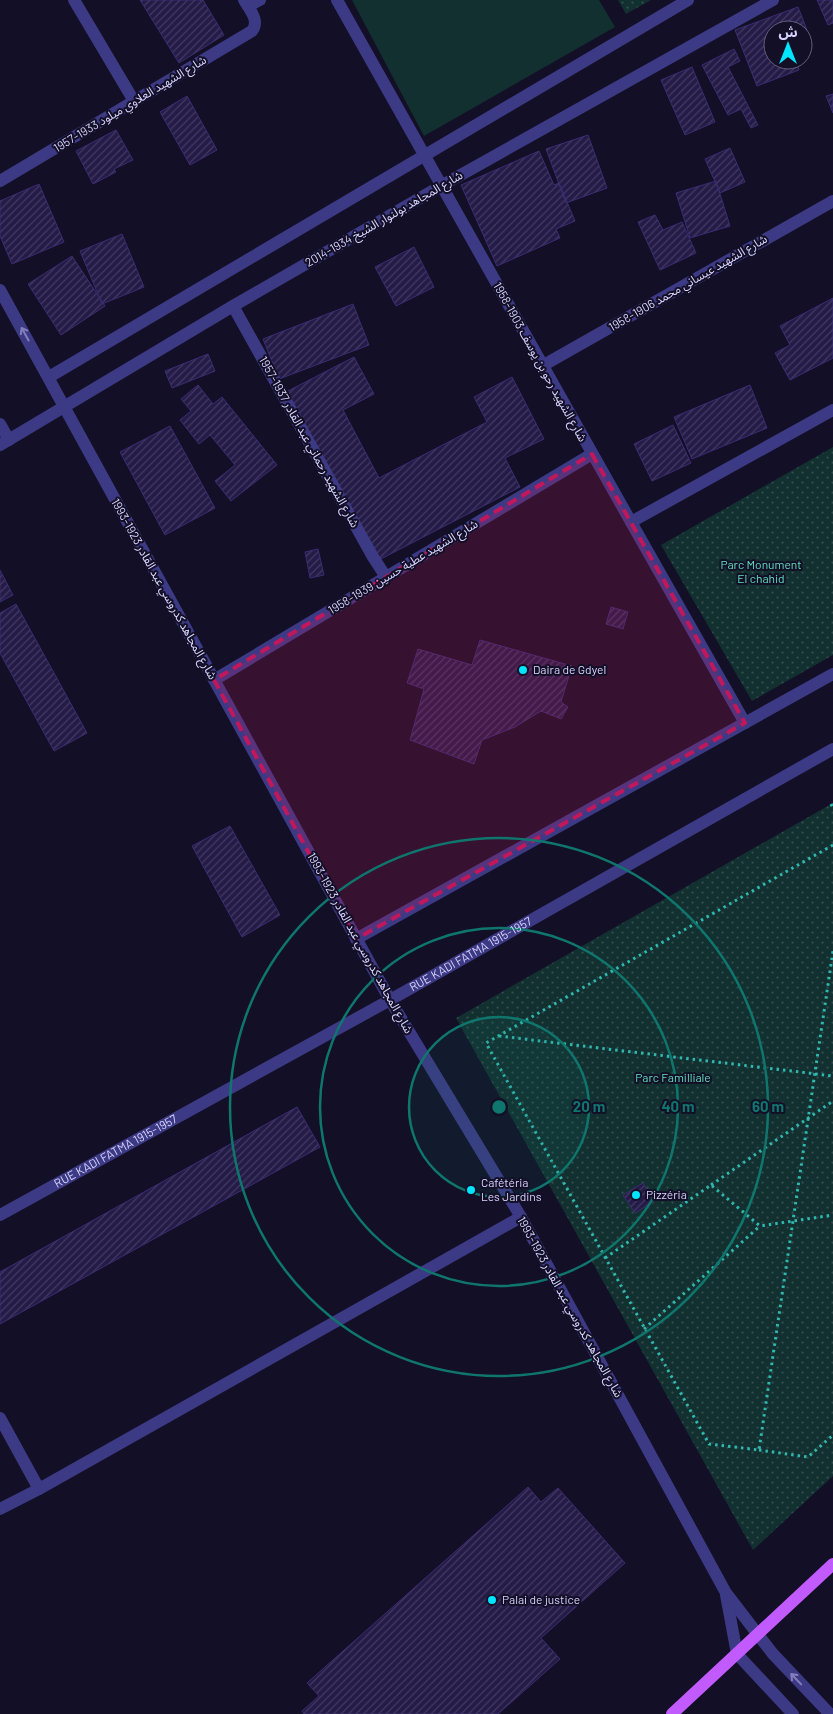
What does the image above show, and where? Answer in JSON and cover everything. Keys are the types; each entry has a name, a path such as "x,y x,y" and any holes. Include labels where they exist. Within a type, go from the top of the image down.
{"main road":[{"path":"672,1714 833,1564"}],"street":[{"path":"74,0 134,101"},
{"path":"246,3 260,0"},
{"name":"شارع الشهيد رحو بن يوسف 1903-1958","path":"337,0 630,522 746,723"},
{"path":"49,377 424,154 688,0"},
{"name":"شارع المجاهد بولنوار الشيخ 1934-2014","path":"5,443 233,306 772,0"},
{"name":"شارع الشهيد العلاوي ميلود 1933-1957","path":"0,181 252,31 256,20 246,3"},
{"name":"شارع الشهيد عيساني محمد 1906-1958","path":"542,366 833,201"},
{"name":"شارع المجاهد كدروسي عبد القادر 1923-1993","path":"0,290 356,939 390,1000 521,1218 726,1593 773,1654 830,1713"},
{"name":"شارع الشهيد رحماني عبد القادر 1937-1957","path":"233,306 386,577"},
{"path":"630,522 833,410"},
{"path":"0,424 5,443"},
{"name":"شارع الشهيد عطية حسين 1939-1958","path":"214,680 592,454"},
{"path":"356,939 833,674"},
{"name":"RUE KADI FATMA 1915-1957","path":"0,1215 390,1000 833,749"},
{"path":"0,1509 39,1489 521,1218"},
{"path":"0,1418 39,1489"},
{"name":"شارع المجاهد كدروسي عبد القادر 1923-1993","path":"726,1593 737,1654"},
{"path":"737,1654 793,1714"}],"path":[{"path":"833,845 486,1043 709,1444 808,1457 833,1435"},
{"path":"759,1450 833,951"},
{"path":"498,1036 833,1076"},
{"path":"605,1258 833,1100"},
{"path":"711,1185 760,1226"},
{"path":"644,1329 760,1226 833,1215"}],"highlighted area":[{"path":"592,454 745,723 356,939 214,680"}],"green space":[{"path":"352,0 599,0 615,27 424,136"},
{"path":"618,0 651,0 626,14"},
{"name":"Parc Monument El chahid","path":"833,447 833,655 752,701 661,545"},
{"name":"Parc Familliale","path":"833,803 833,1476 753,1550 456,1018"}],"building":[{"path":"140,0 203,0 224,35 179,63"},
{"path":"817,0 833,0 833,23 828,25"},
{"path":"798,7 803,20 763,20 763,70 799,70 757,86 735,30"},
{"path":"734,49 740,61 728,67 758,125 751,128 741,109 728,115 702,65"},
{"path":"692,67 715,122 685,135 661,80"},
{"path":"833,94 833,113 826,96"},
{"path":"187,96 217,150 190,165 160,112"},
{"path":"116,130 133,160 114,169 116,172 93,184 76,151"},
{"path":"588,135 607,188 566,203 546,149"},
{"path":"730,148 745,182 720,193 705,159"},
{"path":"539,151 554,185 559,183 575,221 556,229 560,238 497,266 461,185"},
{"path":"716,181 730,226 690,238 676,193"},
{"path":"39,184 64,242 12,264 0,236 0,201"},
{"path":"655,215 663,230 682,222 696,253 660,270 638,222"},
{"path":"122,234 144,287 102,304 80,251"},
{"path":"414,247 434,287 396,306 375,267"},
{"path":"72,256 105,306 61,335 28,284"},
{"path":"833,298 833,358 790,380 775,353 790,345 780,326"},
{"path":"353,304 369,345 279,379 263,339"},
{"path":"208,354 215,371 172,388 165,371"},
{"path":"354,357 374,394 343,410 379,478 487,422 474,397 512,377 544,439 505,458 520,487 375,562 286,392"},
{"path":"198,385 213,404 222,397 277,465 231,501 215,481 235,465 210,435 199,444 180,420 191,411 181,399"},
{"path":"750,385 767,428 692,459 674,417"},
{"path":"673,425 691,463 652,481 634,444"},
{"path":"170,426 215,508 165,535 120,452"},
{"path":"318,549 324,575 310,578 305,552"},
{"path":"0,570 13,595 0,602"},
{"path":"16,604 87,733 54,751 0,653 0,613"},
{"path":"611,607 628,612 623,629 606,624"},
{"path":"480,640 572,666 561,702 568,707 561,719 541,711 515,727 482,740 474,764 410,740 424,689 407,683 418,649 472,665"},
{"path":"230,826 280,915 242,937 192,846"},
{"path":"297,1107 320,1147 0,1324 0,1272"},
{"path":"643,1183 654,1201 635,1213 623,1195"},
{"name":"Palai de justice","path":"528,1487 541,1502 558,1488 625,1563 541,1638 560,1659 498,1714 304,1714 302,1711 319,1696 307,1683"}],"place":[{"name":"Daira de Gdyel","path":"523,670"},
{"name":"Cafétéria Les Jardins","path":"471,1190"},
{"name":"Pizzéria","path":"636,1195"},
{"name":"Palai de justice","path":"492,1600"}]}
